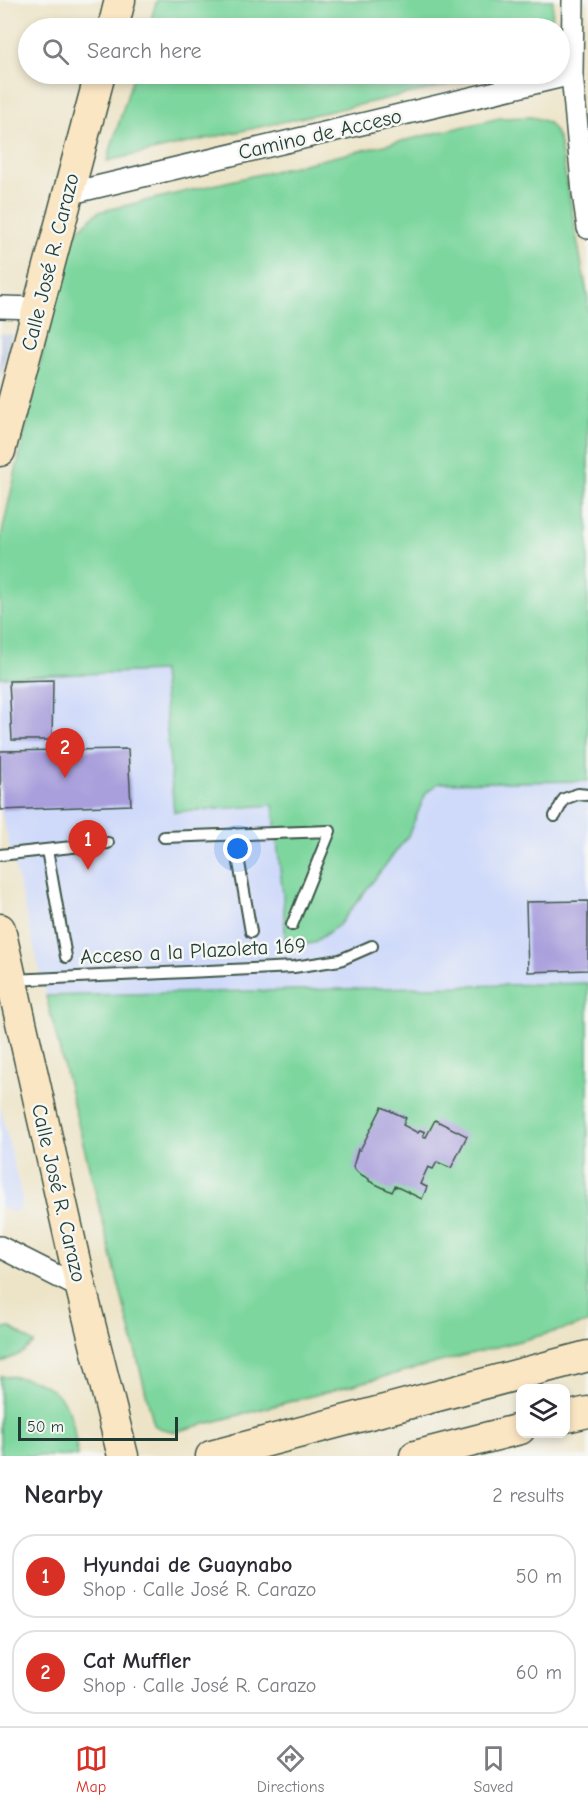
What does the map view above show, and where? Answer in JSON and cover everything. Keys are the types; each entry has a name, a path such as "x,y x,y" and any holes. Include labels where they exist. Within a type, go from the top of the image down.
{"street":[{"path":"115,18 120,0"},
{"path":"573,0 572,74 588,228"},
{"name":"Calle José R. Carazo","path":"0,451 97,84"},
{"name":"Camino de Acceso","path":"67,194 530,84"},
{"path":"0,307 38,308"},
{"name":"Calle José R. Carazo","path":"0,929 81,1288 123,1456"},
{"path":"0,1247 81,1288"},
{"path":"211,1456 588,1356"},
{"path":"570,1416 588,1412"},
{"path":"415,1456 516,1430"}],"lane":[{"path":"555,816 564,799 578,794 588,795"},
{"path":"164,837 330,831 292,925"},
{"path":"234,834 251,932"},
{"path":"0,855 108,843"},
{"path":"47,850 66,957"},
{"name":"Acceso a la Plazoleta 169","path":"12,980 294,967 340,960 372,946"}],"shaded area":[{"path":"0,334 13,334 0,378"},
{"path":"163,671 174,811 273,805 286,947 313,943 339,925 408,836 426,793 439,783 588,781 588,983 46,996 0,807 0,677"},
{"path":"0,1105 22,1198 20,1210 12,1212 0,1207"}],"green space":[{"path":"157,0 553,0 552,18 151,18"},
{"path":"131,84 452,84 107,161"},
{"path":"531,117 549,124 559,140 588,299 588,781 439,783 426,793 408,836 339,925 313,943 286,948 283,895 273,805 174,812 162,671 0,677 0,541 63,263 76,232 98,212 500,118"},
{"path":"588,983 588,1323 175,1432 154,1425 46,996"},
{"path":"0,1328 11,1328 34,1343 22,1353 0,1363"},
{"path":"0,1376 32,1380 50,1388 58,1395 65,1403 72,1419 78,1456 0,1456"}],"building":[{"path":"53,680 52,740 12,740 9,681"},
{"path":"128,749 131,805 1,810 0,751"},
{"path":"588,901 588,970 528,972 526,902"},
{"path":"382,1107 406,1118 403,1125 418,1133 420,1130 425,1132 423,1136 426,1137 435,1120 467,1136 451,1168 437,1162 433,1169 428,1167 420,1184 427,1187 422,1199 395,1186 392,1192 369,1181 353,1167 358,1149 360,1150"}],"place":[{"name":"Cat Muffler","path":"65,778"},
{"name":"Hyundai de Guaynabo","path":"88,870"}]}
